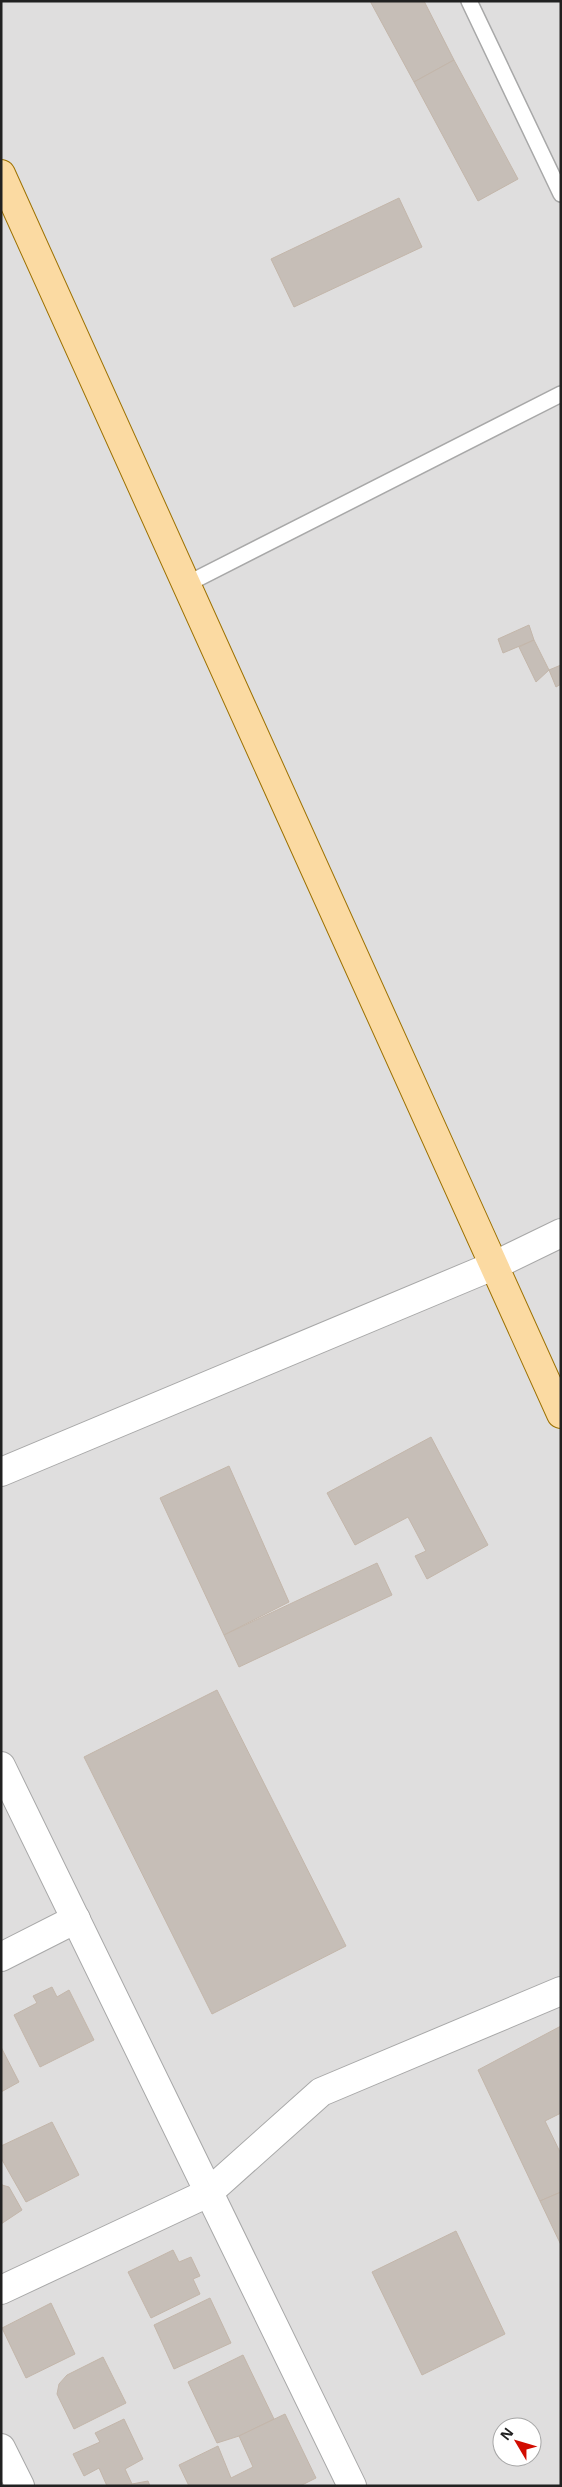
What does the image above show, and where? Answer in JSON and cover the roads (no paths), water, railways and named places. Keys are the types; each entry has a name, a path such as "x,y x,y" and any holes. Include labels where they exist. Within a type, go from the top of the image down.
{"main road":[{"path":"1,174 561,1414"}],"street":[{"path":"1,1472 493,1266 561,1233"},
{"path":"1,1766 352,2486"},
{"path":"1,1957 76,1920"},
{"path":"1,2290 208,2193 321,2092 561,1991"},
{"path":"1,2448 20,2486"}],"lane":[{"path":"469,1 561,194"},
{"path":"185,585 561,394"}]}
